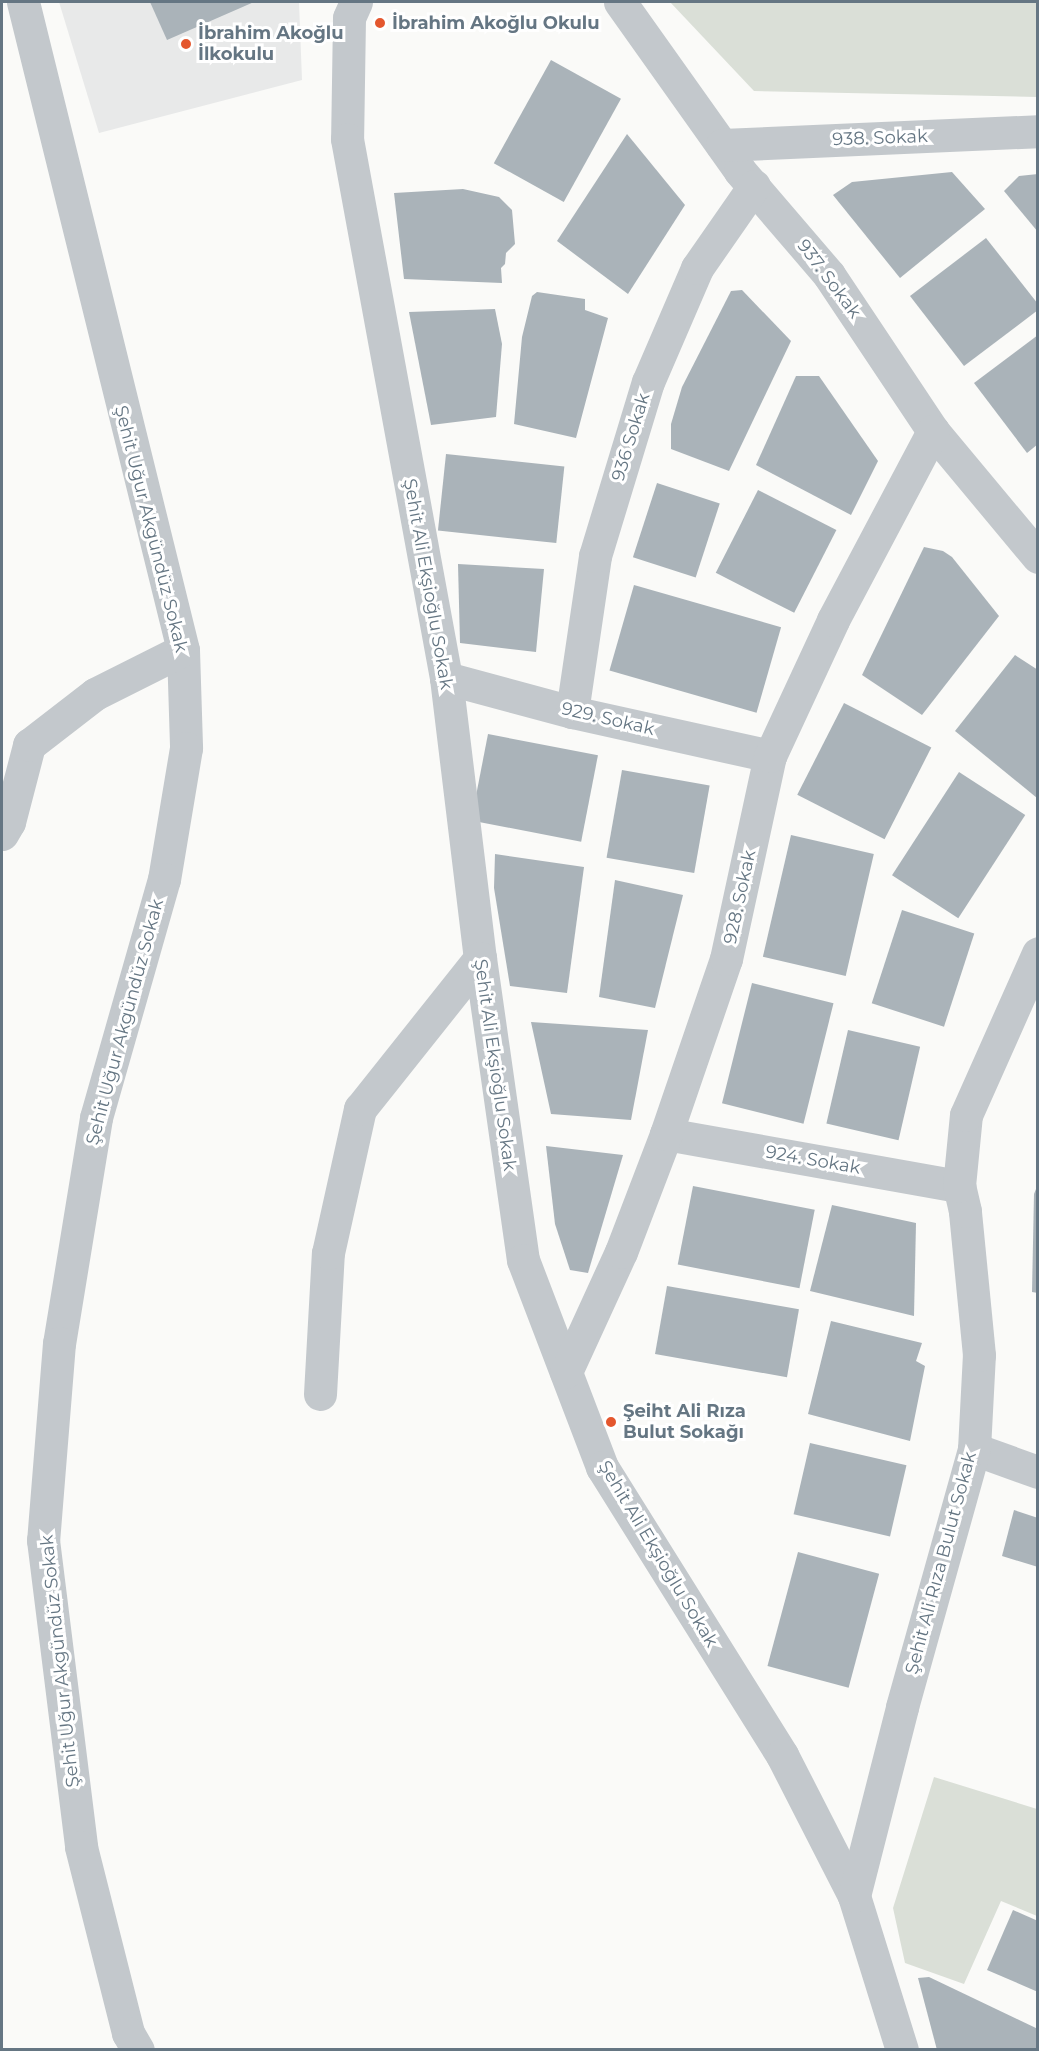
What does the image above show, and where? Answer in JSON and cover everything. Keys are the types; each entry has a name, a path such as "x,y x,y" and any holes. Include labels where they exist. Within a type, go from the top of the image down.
{"street":[{"name":"Şehit Uğur Akgündüz Sokak","path":"23,2 183,650 186,748 164,879 96,1118 59,1343 43,1540 81,1847 128,2033 138,2049"},
{"name":"Şehit Ali Ekşioğlu Sokak","path":"356,2 349,18 347,139 446,678 480,958 523,1260 602,1467 782,1755 855,1896 902,2049"},
{"name":"937. Sokak","path":"620,2 722,145 829,275 933,431 1038,558"},
{"name":"938. Sokak","path":"722,145 1038,131"},
{"name":"936 Sokak","path":"572,712 595,556 648,382 697,268 754,186"},
{"name":"928. Sokak","path":"566,1372 621,1252 666,1134 726,959 770,756 832,620 933,431"},
{"path":"2,834 9,822 29,745 95,694 183,650"},
{"name":"929. Sokak","path":"446,678 572,712 770,756"},
{"path":"320,1394 328,1253 360,1109 480,958"},
{"name":"Şehit Ali Rıza Bulut Sokak","path":"855,1896 902,1707 974,1449 980,1355 965,1211 959,1186 966,1115 1034,972"},
{"name":"924. Sokak","path":"666,1134 959,1186"},
{"path":"974,1449 1038,1472"}],"shaded area":[{"name":"İbrahim Akoğlu İlkokulu","path":"59,2 299,2 302,80 99,133"},
{"path":"670,2 1037,2 1037,97 754,91"},
{"path":"934,1777 1037,1809 1037,1916 1001,1901 964,1984 905,1963 893,1908"}],"building":[{"path":"150,2 254,2 167,40"},
{"path":"551,60 621,99 564,202 494,163"},
{"path":"627,134 685,205 628,294 557,241"},
{"path":"952,172 985,209 900,278 833,195 852,182"},
{"path":"1038,174 1038,232 1004,191 1019,176"},
{"path":"463,189 499,197 512,210 515,244 506,253 505,264 501,268 502,283 404,279 394,193"},
{"path":"986,238 1038,304 1038,310 964,366 910,296"},
{"path":"742,290 791,341 729,471 671,449 671,424 682,387 731,291"},
{"path":"537,292 585,299 585,310 608,318 576,438 514,424 522,337 532,296"},
{"path":"495,309 502,344 496,417 431,425 409,312"},
{"path":"1038,335 1038,444 1027,453 974,383"},
{"path":"796,376 819,376 878,461 851,515 756,465"},
{"path":"446,454 564,466 556,543 438,531"},
{"path":"657,483 720,503 696,578 633,557"},
{"path":"758,490 836,530 794,613 716,573"},
{"path":"924,547 943,551 952,557 999,616 922,715 862,675"},
{"path":"458,564 544,569 536,652 460,643"},
{"path":"634,585 781,627 757,713 609,671"},
{"path":"1015,655 1038,670 1037,798 955,731"},
{"path":"844,703 931,747 885,839 797,795"},
{"path":"488,734 598,755 581,842 471,820"},
{"path":"622,770 710,785 694,873 607,858"},
{"path":"959,772 1025,815 958,918 892,875"},
{"path":"791,835 874,854 846,976 763,957"},
{"path":"495,854 584,867 567,993 510,986 494,888"},
{"path":"615,880 683,895 655,1008 599,997"},
{"path":"902,910 974,933 944,1027 872,1003"},
{"path":"752,983 834,1003 804,1124 722,1103"},
{"path":"531,1022 648,1030 631,1120 551,1114"},
{"path":"848,1030 920,1047 899,1140 826,1124"},
{"path":"546,1146 623,1155 588,1273 570,1270 555,1224"},
{"path":"1038,1184 1038,1293 1032,1292 1034,1194"},
{"path":"693,1186 815,1210 799,1288 678,1265"},
{"path":"832,1205 916,1223 914,1316 810,1291"},
{"path":"667,1286 799,1309 787,1377 655,1354"},
{"path":"831,1321 922,1343 916,1361 925,1366 910,1441 808,1414"},
{"path":"810,1443 906,1465 890,1536 794,1514"},
{"path":"1014,1510 1038,1518 1038,1567 1002,1556"},
{"path":"798,1552 879,1574 849,1688 767,1666"},
{"path":"1013,1910 1038,1921 1038,1992 987,1970"},
{"path":"929,1977 1038,2029 1038,2050 937,2050 918,1978"}],"place":[{"name":"İbrahim Akoğlu Okulu","path":"380,23"},
{"name":"İbrahim Akoğlu İlkokulu","path":"186,44"},
{"name":"Şeiht Ali Rıza Bulut Sokağı","path":"611,1422"}]}
